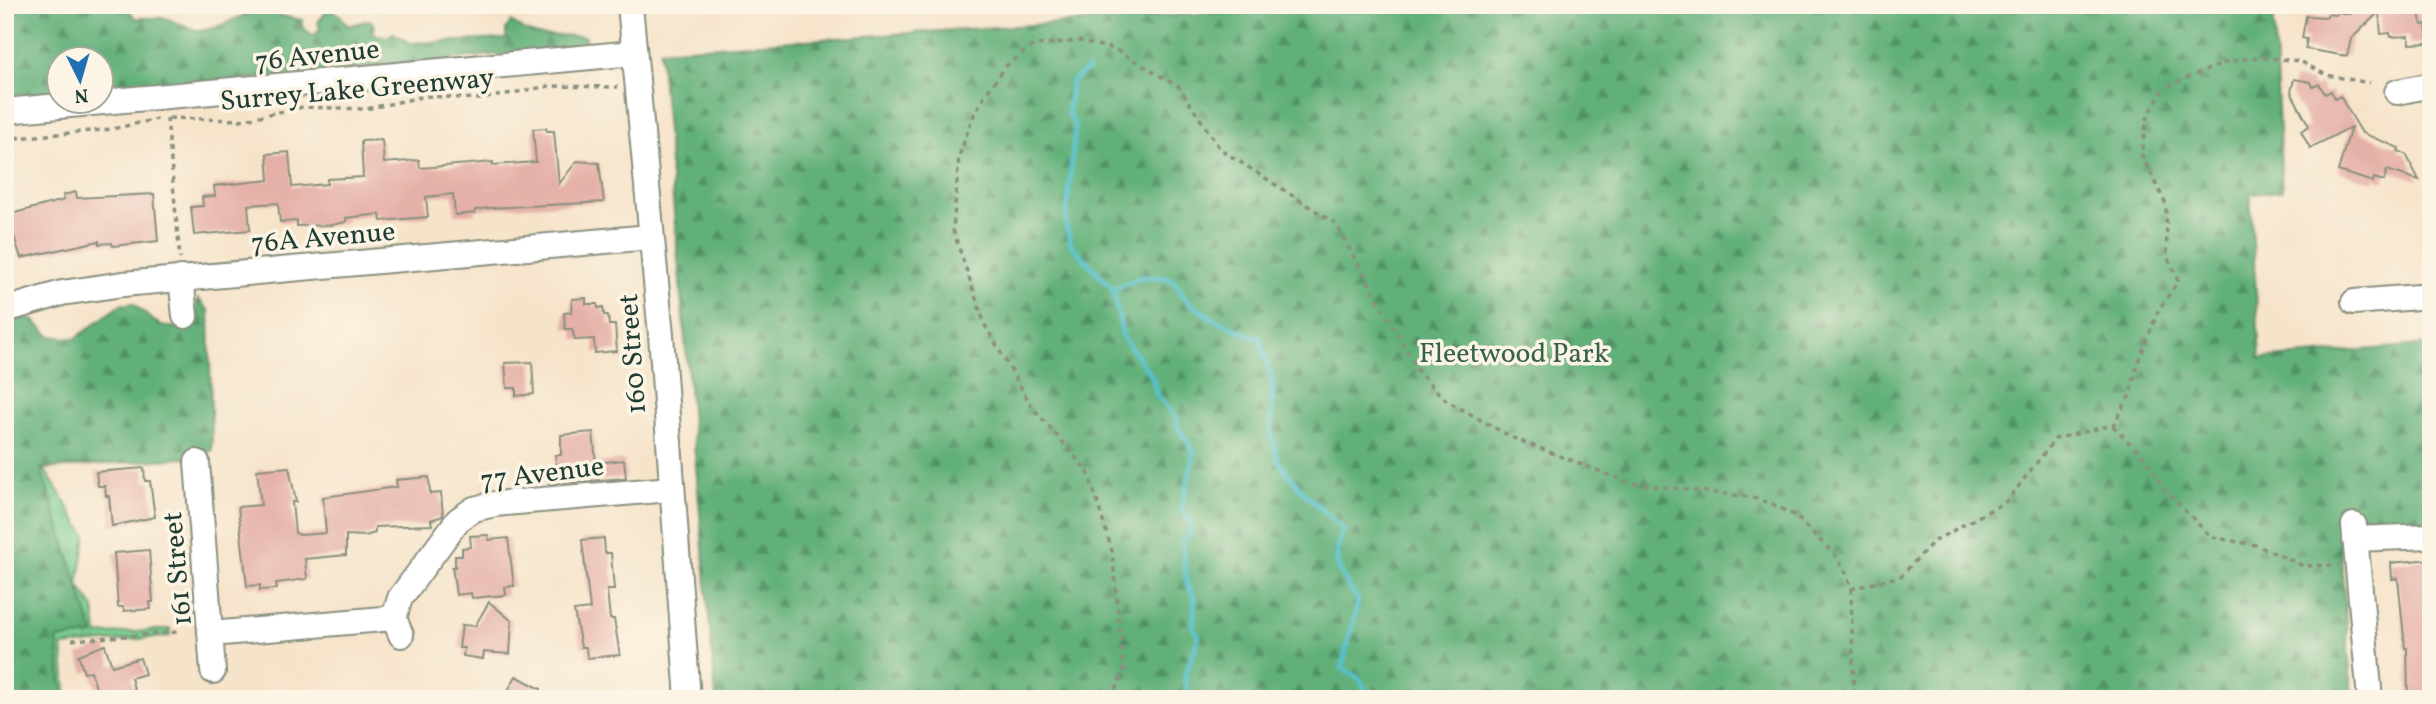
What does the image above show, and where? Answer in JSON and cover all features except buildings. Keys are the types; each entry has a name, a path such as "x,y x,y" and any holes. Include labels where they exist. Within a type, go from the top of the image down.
{"street":[{"name":"160 Street","path":"630,5 663,360 688,699"},
{"name":"76 Avenue","path":"5,111 634,53"},
{"path":"2397,92 2431,85"},
{"name":"76A Avenue","path":"5,310 62,293 181,271 650,237"},
{"path":"181,271 185,316"},
{"path":"2354,302 2431,296"},
{"name":"161 Street","path":"197,463 213,671"},
{"name":"77 Avenue","path":"211,634 397,626 400,598 458,520 474,509 495,504 671,489"},
{"path":"2370,699 2354,532 2431,536"}],"path":[{"path":"1111,699 1124,672 1112,551 1088,472 1032,407 985,325 953,230 959,156 972,119 984,96 1007,65 1034,45 1079,41 1115,49 1179,87 1220,149 1335,223 1419,373 1447,401 1513,438 1630,483 1750,497 1794,514 1837,557 1851,589 1854,699"},
{"path":"1851,589 1901,576 1934,541 2007,500 2055,439 2113,425 2129,397 2137,365 2158,311 2178,281 2167,255 2166,204 2141,154 2143,132 2162,91 2172,84 2227,62 2258,57 2300,61 2323,74 2370,83"},
{"name":"Surrey Lake Greenway","path":"5,138 112,129 167,118 240,120 303,107 366,108 426,96 490,98 549,86 627,86"},
{"path":"167,118 181,271"},
{"path":"2113,425 2144,457 2166,491 2211,537 2256,545 2304,566 2348,564"},
{"path":"72,640 177,632"}],"green space":[{"path":"5,5 125,5 135,18 165,18 198,31 214,28 275,5 282,16 302,20 302,27 314,36 320,29 318,22 327,11 331,11 340,15 348,26 370,20 375,26 373,34 388,37 393,33 411,43 506,39 506,29 511,22 540,35 586,37 585,46 116,90 116,46 46,46 46,95 5,94"},
{"name":"Fleetwood Park","path":"1324,5 2273,5 2282,191 2250,194 2260,359 2431,344 2431,527 2384,531 2369,518 2358,513 2352,512 2338,517 2352,699 716,699 660,50"},
{"path":"198,299 209,311 212,451 183,458 41,469 94,635 57,639 63,699 5,699 5,323 19,318 32,319 50,336 75,339 120,305 133,303 160,324 173,327 193,326"},
{"path":"45,470 86,536 78,585 94,608 97,635 170,629 170,636 62,646 67,699 5,699 5,474"}],"waterway":[{"path":"1088,69 1071,82 1068,113 1075,126 1066,224 1071,245 1113,289 1142,277 1170,278 1187,300 1198,309 1224,324 1260,339 1273,384 1271,433 1278,461 1303,492 1344,530 1339,541 1337,560 1342,576 1358,601 1342,668 1360,679 1369,699"},
{"path":"1113,289 1123,337 1152,377 1157,395 1177,419 1177,426 1194,452 1181,511 1191,521 1190,535 1182,540 1187,585 1195,599 1193,628 1199,636 1185,675 1187,699"}]}
